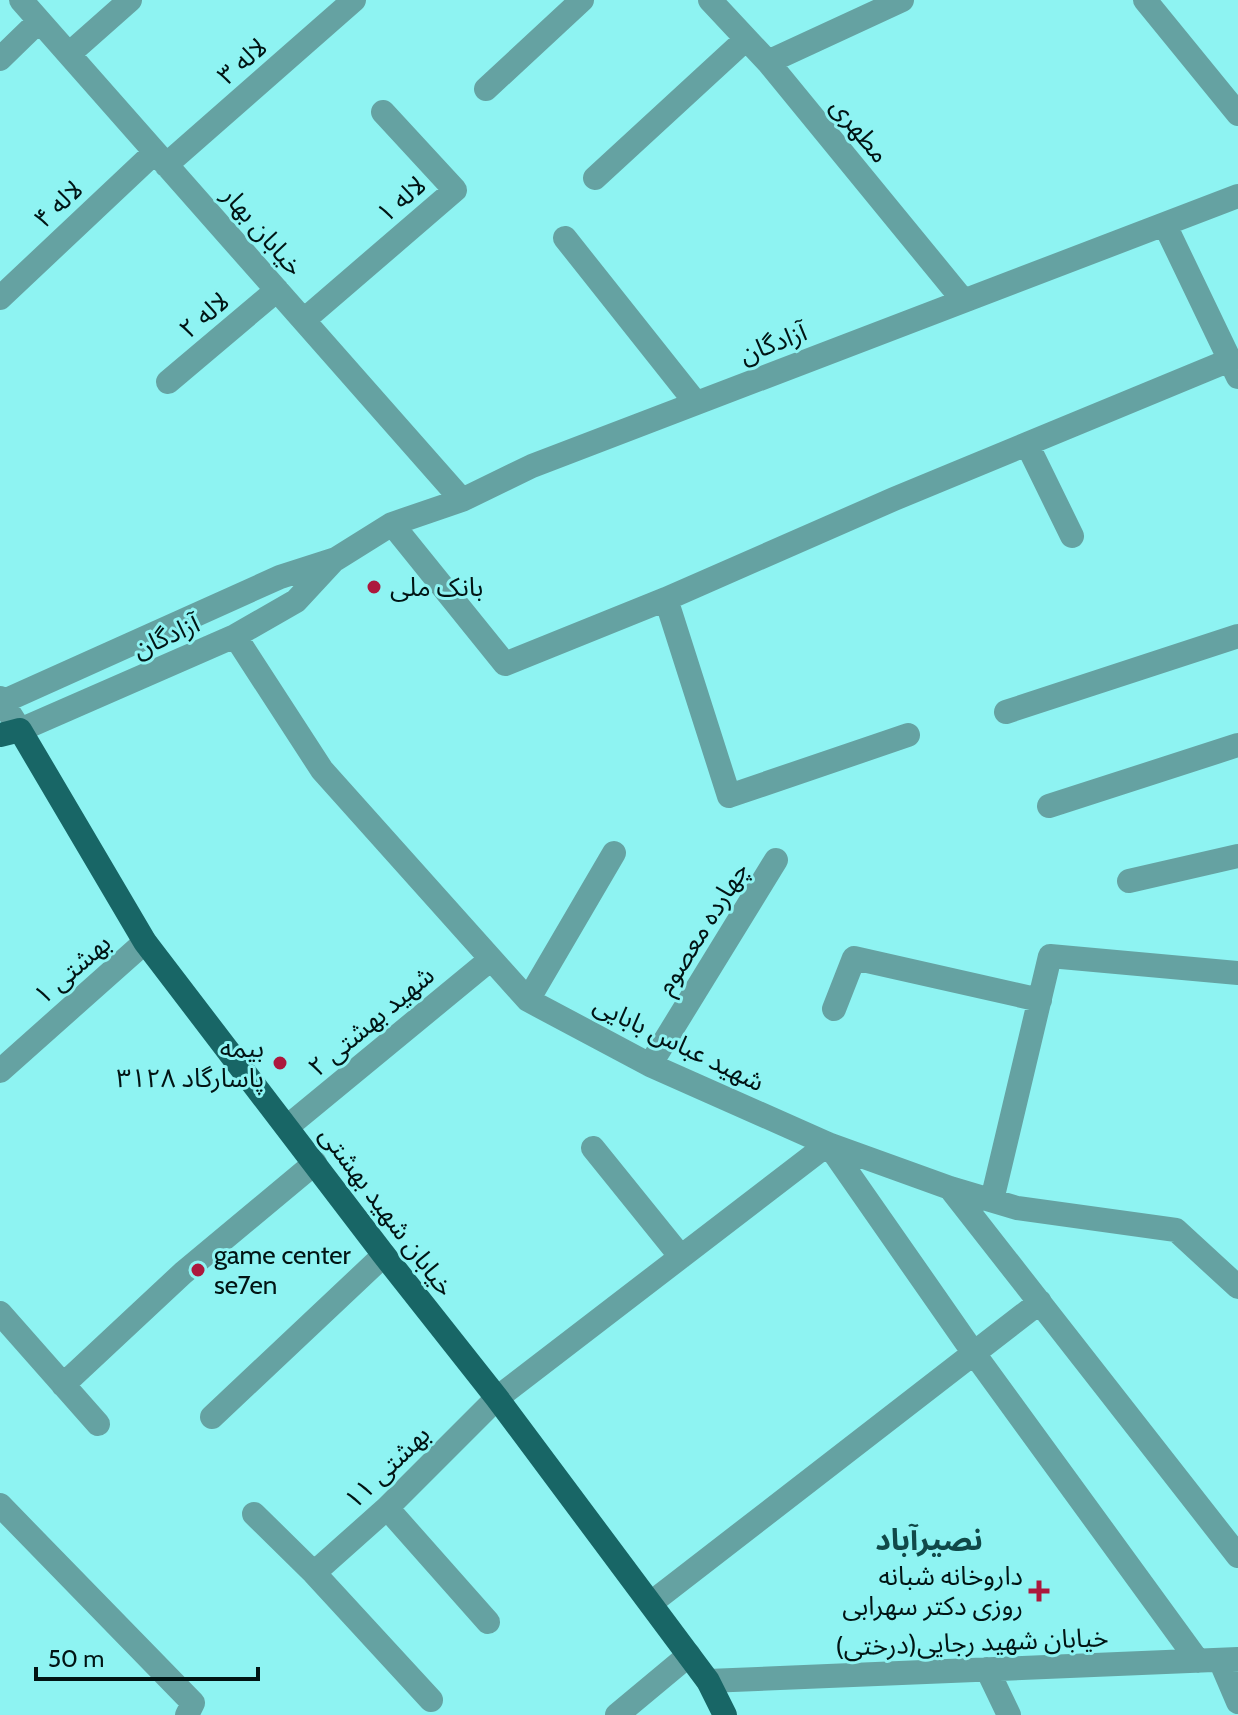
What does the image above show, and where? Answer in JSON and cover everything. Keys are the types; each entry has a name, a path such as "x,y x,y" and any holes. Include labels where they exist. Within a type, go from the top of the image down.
{"main road":[{"name":"خیابان شهید بهشتی","path":"10,733 145,942 651,1603 708,1681 725,1715"}],"street":[{"name":"خیابان بهار","path":"21,0 462,500"},
{"path":"69,54 130,0"},
{"name":"لاله ۳","path":"161,158 354,0"},
{"path":"486,89 582,0"},
{"name":"مطهری","path":"710,0 768,62 963,300"},
{"path":"768,62 902,0"},
{"path":"1145,0 1238,114"},
{"path":"0,59 39,21"},
{"path":"595,178 745,40"},
{"name":"لاله ۱","path":"304,320 455,190 383,112"},
{"name":"لاله ۴","path":"0,298 161,158"},
{"name":"آزادگان","path":"1,701 280,577 336,559 392,524 462,500 532,466 1238,196"},
{"path":"392,524 505,664 666,599 1027,444 1234,368 1165,225"},
{"path":"565,238 696,403"},
{"name":"لاله ۲","path":"168,382 277,290"},
{"path":"1027,444 1072,536"},
{"name":"آزادگان","path":"10,733 235,636 296,601 336,559"},
{"path":"666,599 729,796 908,735"},
{"name":"شهید عباس بابایی","path":"235,636 322,770 528,1000 650,1065 828,1144 950,1188 1017,1208 1176,1230 1238,1287"},
{"path":"1006,712 1238,636"},
{"path":"1,701 10,733"},
{"path":"1049,806 1238,745"},
{"path":"528,1000 614,853"},
{"path":"1129,881 1238,856"},
{"name":"چهارده معصوم","path":"650,1065 776,860"},
{"name":"بهشتی ۱","path":"0,1071 145,942"},
{"path":"992,1200 1050,956 1238,973"},
{"path":"834,1009 854,958 1040,1000"},
{"name":"شهید بهشتی ۲","path":"287,1127 491,959"},
{"path":"828,1144 973,1352 1219,1660 1238,1702"},
{"name":"بهشتی ۱۱","path":"314,1573 387,1508 497,1398 828,1144"},
{"path":"593,1148 681,1257"},
{"path":"63,1385 183,1273 315,1163"},
{"path":"950,1188 1238,1556"},
{"path":"212,1417 384,1255"},
{"path":"651,1603 1040,1302"},
{"path":"0,1313 98,1424"},
{"path":"0,1505 193,1703 187,1715"},
{"path":"387,1508 488,1622"},
{"path":"254,1514 314,1573 431,1700"},
{"path":"617,1715 689,1655"},
{"name":"خیابان شهید رجایی(درختی)","path":"708,1681 1219,1660"},
{"path":"987,1669 1009,1715"}],"place":[{"name":"بانک ملی","path":"374,587"},
{"name":"بیمه پاسارگاد ۳۱۲۸","path":"280,1063"},
{"name":"game center se7en","path":"198,1270"},
{"name":"داروخانه شبانه روزی دکتر سهرابی","path":"1039,1591"}],"district":[{"name":"نصیرآباد","path":"929,1539"}]}
